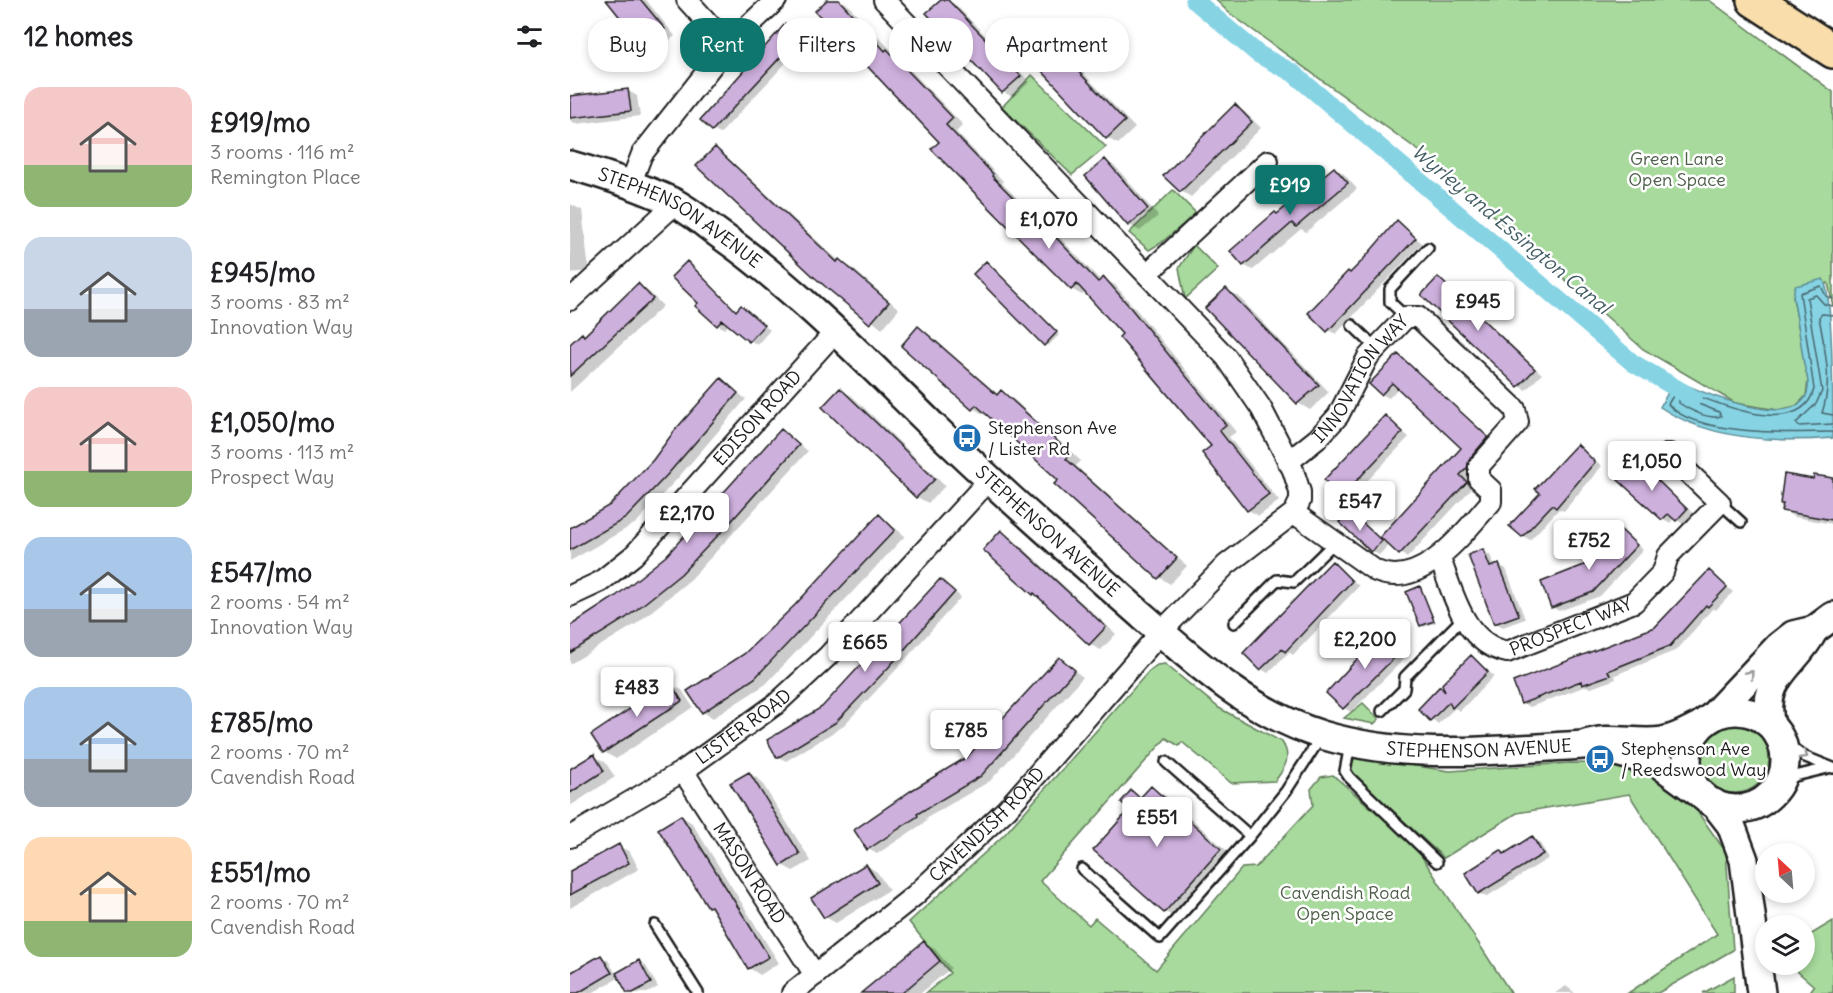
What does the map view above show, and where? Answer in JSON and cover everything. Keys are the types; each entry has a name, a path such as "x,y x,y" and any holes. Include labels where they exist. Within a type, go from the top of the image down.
{"highway":[{"path":"1754,0 1833,51"}],"street":[{"path":"687,0 703,18"},
{"path":"757,18 776,0"},
{"path":"884,0 1226,357 1261,408 1288,462 1300,492 1300,501 1294,513"},
{"path":"630,185 642,154 707,72"},
{"path":"1147,274 1268,161"},
{"name":"STEPHENSON AVENUE","path":"570,165 676,203 753,259 835,332 988,480 1195,663 1241,697 1298,726 1351,743 1391,750 1436,753 1583,745 1599,739 1660,741 1672,739 1706,721 1779,646 1793,635 1824,623"},
{"path":"570,300 676,203"},
{"name":"INNOVATION WAY","path":"1288,462 1317,439 1338,416 1375,347 1406,317 1418,317 1515,409 1518,422 1479,466 1479,479 1491,490 1491,502 1440,559 1403,575 1388,576 1294,513"},
{"name":"EDISON ROAD","path":"570,596 600,582 634,555 835,332"},
{"path":"1669,454 1720,503"},
{"name":"LISTER ROAD","path":"570,837 683,771 776,704 828,656 988,480"},
{"name":"PROSPECT WAY","path":"1440,559 1467,626 1491,648 1507,652 1634,602 1663,572 1668,556 1720,503"},
{"name":"CAVENDISH ROAD","path":"792,993 914,896 1007,809 1161,632 1226,565 1294,513"},
{"name":"STEPHENSON AVENUE","path":"1776,732 1767,710 1772,686 1824,623"},
{"path":"1745,873 1755,822 1784,770 1785,754 1776,732 1758,716 1743,711 1726,712 1706,721 1690,746 1688,770 1694,784 1731,825 1745,873 1761,989"},
{"name":"STEPHENSON AVENUE","path":"1583,745 1599,751 1636,755 1658,763 1709,800"},
{"name":"MASON ROAD","path":"683,771 814,975"},
{"path":"1709,800 1737,809 1753,806 1772,792"}],"lane":[{"path":"1406,317 1390,302 1390,289 1428,248"},
{"path":"1352,325 1375,347"},
{"path":"1720,503 1741,522"},
{"path":"1234,623 1277,580 1294,582 1335,542"},
{"path":"1382,711 1404,689 1405,677 1463,618"},
{"path":"1776,732 1803,756 1832,768"},
{"path":"1082,869 1160,938 1250,836 1286,791 1323,735"},
{"path":"1351,743 1345,771 1349,777 1437,862"},
{"path":"1166,762 1250,836"},
{"path":"1772,792 1804,772 1832,768"},
{"path":"655,925 698,993"}],"green space":[{"name":"Green Lane Open Space","path":"1216,0 1709,0 1833,92 1833,306 1828,283 1793,296 1808,380 1806,396 1796,406 1778,410 1735,403 1643,349 1426,156 1228,12"},
{"path":"1032,75 1106,147 1072,175 1002,107"},
{"path":"1173,190 1196,213 1161,243 1149,250 1129,233"},
{"path":"1194,245 1218,269 1185,299 1179,268"},
{"name":"Cavendish Road Open Space","path":"1165,664 1219,708 1282,742 1287,758 1282,772 1275,781 1231,783 1182,742 1179,746 1166,738 1040,881 1089,925 1095,918 1156,970 1242,868 1256,867 1313,805 1311,789 1321,777 1333,775 1415,846 1511,993 926,993 950,973 909,922 1004,835 1149,671 1157,665"},
{"path":"1363,703 1379,719 1374,724 1344,718"},
{"path":"1742,725 1754,731 1763,740 1769,752 1767,772 1759,783 1742,793 1728,793 1711,783 1703,772 1701,752 1711,735 1722,727"},
{"path":"1354,757 1450,771 1570,763 1634,764 1694,807 1726,852 1733,950 1658,993 1628,993 1717,934 1629,794 1517,813 1444,858 1353,774 1350,766"},
{"path":"1833,921 1833,993 1809,993 1814,986 1801,975 1815,975 1815,932"},
{"path":"1734,976 1734,993 1703,993"}],"water":[{"path":"1823,279 1831,328 1833,438 1788,440 1743,437 1700,426 1660,407 1675,380 1705,393 1748,406 1788,409 1802,402 1808,382 1793,296 1795,286"}],"building":[{"path":"606,0 641,0 656,18 620,18"},
{"path":"827,0 839,0 855,18 822,18 815,11"},
{"path":"941,0 948,0 965,18 931,18 926,13"},
{"path":"973,26 985,39 985,72 1017,72 1021,76 1002,93 973,62"},
{"path":"777,33 777,61 712,131 700,120 742,72 765,72 765,47"},
{"path":"877,42 885,51 887,49 889,51 889,72 909,72 953,118 946,125 993,174 992,176 1045,230 1047,228 1098,282 1104,277 1226,425 1219,430 1269,494 1247,511 1202,453 1211,446 1119,337 1122,334 1077,284 1071,290 931,149 939,142 873,72 877,72"},
{"path":"1043,72 1079,72 1125,121 1106,139"},
{"path":"628,89 631,111 570,118 570,96"},
{"path":"1235,104 1252,122 1180,192 1163,176"},
{"path":"715,147 837,262 839,259 889,302 870,324 814,277 696,166"},
{"path":"1105,159 1148,209 1128,226 1085,176"},
{"path":"1334,167 1348,183 1296,227 1292,223 1243,266 1230,251 1275,212 1277,214"},
{"path":"1397,220 1416,238 1327,332 1308,313 1348,271 1350,273 1361,262"},
{"path":"687,261 736,311 741,305 764,325 749,342 722,320 717,326 695,306 698,303 671,277"},
{"path":"986,261 1057,332 1044,346 973,274"},
{"path":"1438,277 1535,369 1518,387 1421,295"},
{"path":"638,283 653,299 570,376 570,344 582,333 584,336"},
{"path":"1226,288 1319,385 1297,404 1205,308"},
{"path":"918,326 997,395 1001,390 1071,454 1066,459 1177,558 1158,579 1054,484 1058,480 976,405 972,410 901,346"},
{"path":"1398,354 1488,437 1470,458 1467,468 1460,475 1467,482 1399,555 1380,537 1461,448 1392,383 1381,395 1369,384"},
{"path":"721,378 738,393 668,474 626,518 570,550 570,528 610,505 653,460 675,430"},
{"path":"840,388 935,479 916,498 822,407"},
{"path":"1385,415 1403,432 1342,496 1324,480"},
{"path":"781,429 799,445 727,526 681,574 626,618 570,653 570,626 616,596 666,556"},
{"path":"1577,444 1595,462 1556,508 1552,505 1522,537 1509,526 1540,493 1535,489"},
{"path":"1637,460 1687,509 1676,521 1668,514 1662,520 1618,480"},
{"path":"1784,474 1813,479 1814,475 1833,478 1833,520 1781,511"},
{"path":"1350,511 1382,541 1371,552 1339,522"},
{"path":"879,514 895,530 755,678 702,713 687,691 744,654 795,605"},
{"path":"1618,527 1637,545 1593,592 1551,608 1541,582 1584,565"},
{"path":"1001,530 1106,627 1089,645 1034,593 1033,595 983,550"},
{"path":"1483,549 1490,567 1499,564 1519,615 1494,624 1468,555"},
{"path":"1332,561 1352,581 1285,652 1282,649 1260,670 1243,653"},
{"path":"1709,570 1727,587 1708,607 1706,605 1670,646 1608,671 1610,675 1582,685 1581,681 1521,704 1513,682 1655,627"},
{"path":"940,579 955,592 888,668 835,723 777,758 767,740 822,707"},
{"path":"1420,586 1434,621 1420,626 1406,592"},
{"path":"1381,633 1387,633 1403,649 1343,709 1326,693"},
{"path":"1471,655 1488,672 1452,708 1449,702 1430,721 1418,709 1440,686 1445,692 1442,684"},
{"path":"1059,657 1075,670 981,776 917,814 918,816 867,850 854,830 912,790 967,757"},
{"path":"670,682 682,701 603,753 591,735"},
{"path":"594,754 604,771 570,793 570,769"},
{"path":"749,772 800,854 781,866 730,783"},
{"path":"1151,786 1221,849 1164,913 1093,850 1129,810 1121,802 1131,790 1140,798"},
{"path":"681,815 769,957 748,969 711,906 708,907 658,829"},
{"path":"1532,836 1543,854 1478,894 1465,873 1501,850 1504,854"},
{"path":"619,844 629,863 570,895 570,871"},
{"path":"866,864 878,883 824,918 811,898"},
{"path":"924,941 940,961 902,993 861,993"},
{"path":"601,955 612,973 578,993 570,993 570,973"},
{"path":"639,960 651,983 633,993 627,993 616,973"}],"waterway":[{"name":"Wyrley and Essington Canal","path":"1194,0 1258,54 1293,73 1633,363 1693,398"}],"place":[{"name":"Stephenson Ave / Lister Rd","path":"967,438"},
{"name":"Stephenson Ave / Reedswood Way","path":"1600,759"}]}
